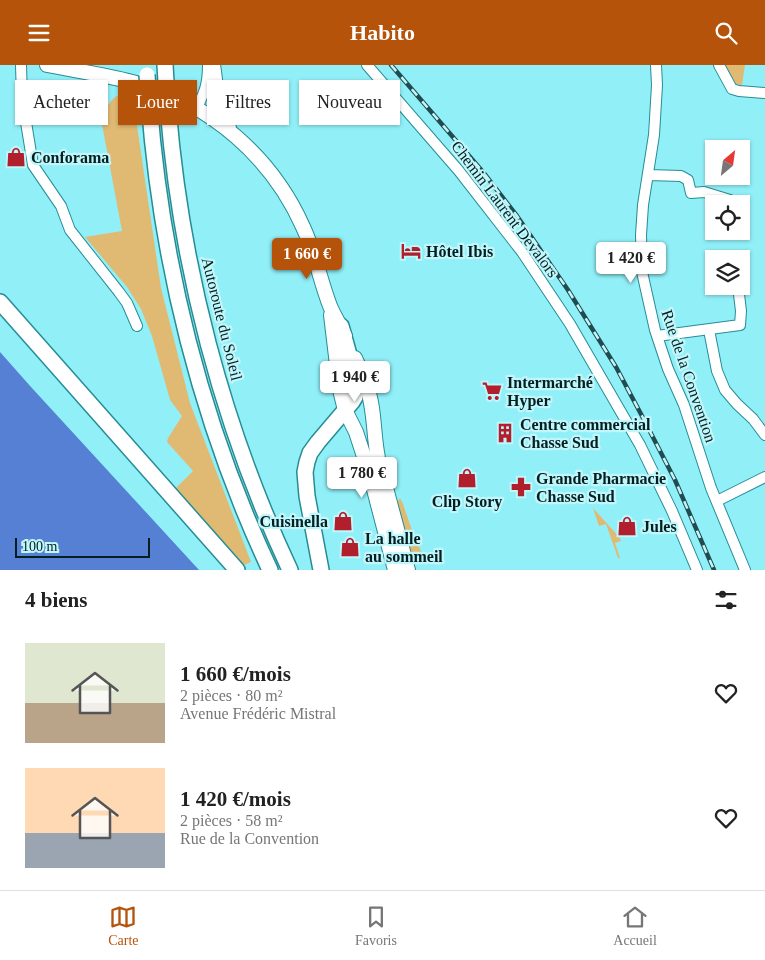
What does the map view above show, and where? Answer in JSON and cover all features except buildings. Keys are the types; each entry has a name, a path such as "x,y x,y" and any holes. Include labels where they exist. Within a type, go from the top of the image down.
{"highway":[{"name":"Autoroute du Soleil","path":"165,65 173,165 182,223 209,348 234,430 254,486 290,570"},
{"path":"147,70 155,174 173,279 192,355 216,436 259,548 270,570"},
{"path":"0,302 237,570"},
{"path":"321,570 307,496 305,472 310,453 330,427 348,415 355,397 356,380 341,326"}],"main road":[{"path":"47,65 121,80"},
{"path":"213,65 220,111 236,137"},
{"path":"197,108 236,137 263,164 304,227 330,306 367,384 378,458 408,570"},
{"path":"330,306 340,390 371,478 395,570"},
{"path":"340,390 344,392 352,388 356,380"}],"street":[{"path":"21,65 22,98 33,165 62,206 70,230 119,291 137,326"},
{"path":"197,108 208,81 208,65"},
{"name":"Chemin Laurent Devalors","path":"366,65 460,171 522,252 570,324 637,439 672,511 697,570"},
{"name":"Rue de la Convention","path":"656,65 657,85 654,135 643,205 641,235 642,272 657,336 668,369 684,405 711,488 745,570"},
{"path":"719,65 732,89 765,93"},
{"path":"648,175 681,176 688,180 691,193 704,192 714,195"},
{"path":"657,336 740,325 739,295"},
{"path":"710,330 717,371 726,390 736,404 765,435"},
{"path":"716,501 765,477"}],"shaded area":[{"path":"723,65 745,65 742,85 735,84"},
{"path":"118,95 118,125 137,125 161,288 190,403 251,562 242,566 175,489 193,471 167,442 182,416 170,400 152,336 141,309 127,287 85,237 122,231 102,125 108,125 108,105"},
{"path":"400,498 422,555 415,559 416,570 413,570 395,505"},
{"path":"593,508 620,538 621,541 615,543 620,558 618,558 606,524 599,526"}],"water":[{"path":"0,352 31,387 199,570 0,570"}],"railway":[{"path":"391,65 483,172 517,216 568,290 616,367 642,416 675,480 714,570"}],"place":[{"name":"Conforama","path":"16,157"},
{"name":"Hôtel Ibis","path":"411,251"},
{"name":"Intermarché Hyper","path":"492,391"},
{"name":"Centre commercial Chasse Sud","path":"505,433"},
{"name":"Clip Story","path":"467,478"},
{"name":"Grande Pharmacie Chasse Sud","path":"521,487"},
{"name":"Cuisinella","path":"343,521"},
{"name":"Jules","path":"627,526"},
{"name":"La halle au sommeil","path":"350,547"}]}
